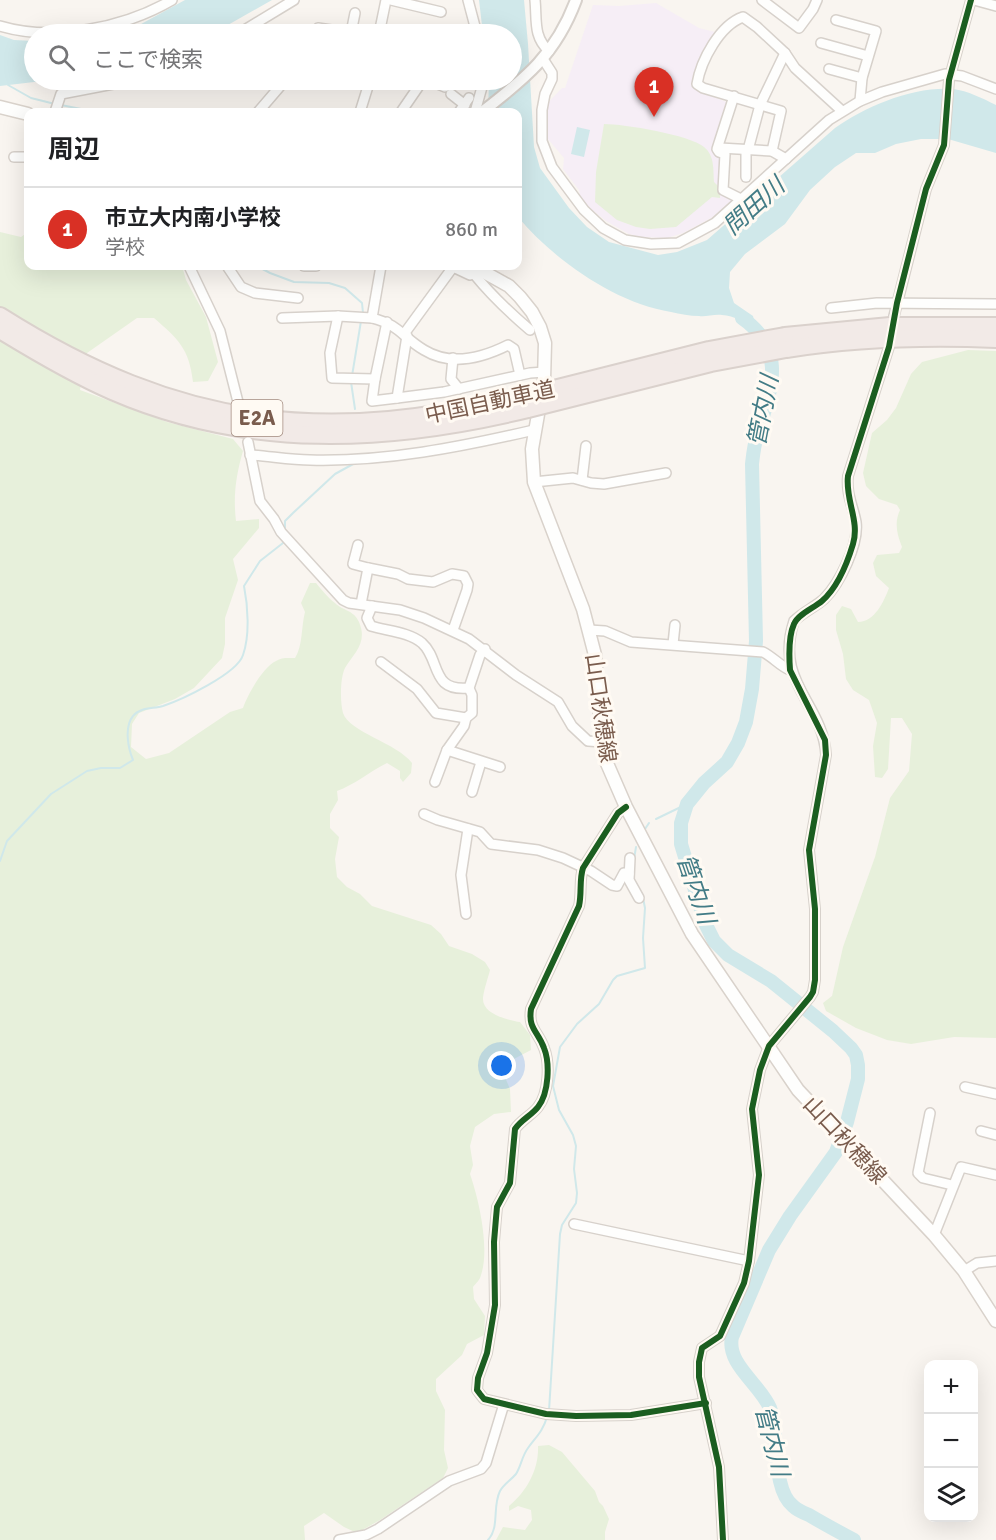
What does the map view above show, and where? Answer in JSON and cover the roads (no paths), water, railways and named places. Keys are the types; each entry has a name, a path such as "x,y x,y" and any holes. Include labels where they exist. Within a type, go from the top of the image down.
{"highway":[{"name":"中国自動車道","path":"0,316 36,339 80,362 151,392 225,413 278,422 342,424 411,419 531,402"},
{"name":"中国自動車道","path":"785,343 890,326 996,326"},
{"name":"中国自動車道","path":"0,330 67,369 112,391 184,416 250,430 316,436 377,434 461,423 709,350 785,343 881,339 996,339"}],"main road":[{"path":"0,107 24,113"},
{"name":"山口秋穂線","path":"476,270 509,286 532,312 540,327 544,343 545,372 532,449 534,482 589,630 595,656 602,742 606,761 626,807 692,934 798,1090 934,1235 964,1271 996,1321"}],"street":[{"path":"103,24 142,15 172,0"},
{"path":"254,24 294,0"},
{"path":"381,24 386,0"},
{"path":"391,0 441,12"},
{"path":"468,0 474,24"},
{"path":"535,0 537,36 552,73 542,110 545,152 552,167 576,201 603,228 616,236 635,242 678,243 715,223 829,120 860,101 882,92 950,77 962,76 996,89"},
{"path":"522,80 544,58 570,16 576,0"},
{"path":"762,0 800,28 817,0"},
{"path":"894,316 926,189 944,145 950,77 972,0 996,6"},
{"path":"353,24 355,14"},
{"path":"772,151 781,111 703,88 697,84 701,67 723,29 735,20 743,17 757,27 785,53 795,68 842,111"},
{"path":"836,20 876,31 862,78 860,101"},
{"path":"0,26 24,31"},
{"path":"821,43 868,56"},
{"path":"746,177 747,150 760,105 785,53"},
{"path":"829,69 862,78"},
{"path":"56,106 61,94 82,90"},
{"path":"261,108 277,90"},
{"path":"361,108 367,90"},
{"path":"406,108 417,90"},
{"path":"476,108 481,90"},
{"path":"487,108 511,90"},
{"path":"451,94 465,105"},
{"path":"734,96 717,148 719,152 725,154 723,190 741,199"},
{"path":"720,148 772,151 786,159"},
{"path":"14,157 24,157"},
{"path":"191,270 220,331 238,402"},
{"path":"230,270 241,287 255,293 298,298"},
{"path":"372,318 380,270"},
{"path":"397,398 405,335 451,270"},
{"path":"459,270 470,275 473,270"},
{"path":"475,270 502,307 530,330"},
{"path":"831,308 877,303 996,304"},
{"path":"338,316 330,353 332,378 375,379"},
{"path":"282,318 338,316 372,318 387,322 423,350 443,358 474,359 508,345 514,349 520,375"},
{"path":"387,322 372,401 459,389 520,375 545,372"},
{"path":"723,1540 719,1467 699,1377 699,1362 702,1348 720,1336 744,1283 749,1261 759,1175 752,1109 760,1070 769,1046 810,997 815,980 815,909 809,850 826,755 825,740 790,670 791,641 794,621 823,600 831,591 847,563 853,545 856,523 848,496 848,476 889,347"},
{"path":"453,358 451,379 459,389"},
{"path":"250,454 309,460 357,459 468,445 534,430"},
{"path":"248,442 260,501 274,519 280,532 343,600 424,618 453,630 485,649 516,675 558,702 579,735 588,741 602,742"},
{"path":"582,480 585,446"},
{"path":"534,482 558,478 604,484 666,473"},
{"path":"358,545 353,564 398,574 408,579 433,582 452,574 464,576 468,584 453,630"},
{"path":"362,604 368,568"},
{"path":"372,606 367,618 371,626 414,638 427,649 438,676 443,682 459,689 469,688"},
{"path":"673,644 675,625"},
{"path":"589,630 605,631 631,642 763,652 782,667 790,670"},
{"path":"435,782 447,750 464,726 466,718 472,714 472,695 469,688 480,655 485,649"},
{"path":"381,663 417,689 436,713 466,718"},
{"path":"447,750 500,767"},
{"path":"472,792 481,762"},
{"path":"626,807 618,813 583,868 579,906 531,1010 531,1026 547,1056 544,1094 539,1106 519,1122 515,1129 510,1183 497,1207 494,1242 495,1305 487,1353 478,1378 477,1390 484,1399 548,1414 618,1417 706,1403"},
{"path":"424,814 480,832 491,844 538,850 563,858 612,885 617,886 624,873 629,874"},
{"path":"466,914 462,875 468,829"},
{"path":"630,858 629,880 639,898"},
{"path":"965,1087 996,1094"},
{"path":"930,1113 918,1173 923,1178 952,1185"},
{"path":"981,1131 996,1135"},
{"path":"934,1235 961,1167 996,1175"},
{"path":"574,1224 749,1261"},
{"path":"964,1271 977,1263 996,1261"},
{"path":"339,1540 366,1535 378,1529 449,1481 481,1469 486,1463 504,1404"}],"water":[{"path":"185,0 272,0 230,24 141,24"},
{"name":"問田川","path":"479,0 524,0 534,147 540,168 569,208 587,227 609,242 658,255 677,252 707,240 835,128 861,112 907,94 953,89 970,93 996,105 996,153 948,139 921,139 896,144 875,153 856,153 835,167 810,190 785,224 745,254 730,272 729,288 734,303 753,316 756,328 726,316 692,316 650,307 607,289 567,264 522,221 522,108 488,108 489,90 522,90 522,24 482,24"},
{"path":"0,35 24,40 24,83 0,86"},
{"path":"577,127 590,130 584,157 571,154"}],"waterway":[{"path":"8,85 31,98 55,104"},
{"path":"61,105 76,108"},
{"path":"264,270 294,282 329,283 345,288 362,303 363,313"},
{"name":"管内川","path":"742,318 757,331 766,344 771,358 772,372 752,464 756,641 752,689 746,722 738,743 727,762 704,783 687,804 681,823 681,844 705,923 714,941 728,955 771,981 833,1031 856,1055 858,1079 847,1122 836,1152 790,1216 769,1250 732,1337 734,1356 770,1408 779,1474 786,1498 799,1510 854,1540"},
{"path":"352,376 361,321"},
{"path":"351,382 355,409"},
{"path":"285,529 285,521 293,513 335,474 355,463"},
{"path":"0,861 7,841 51,794 87,771 120,768 133,760 128,744 128,726 136,713 163,706 195,692 220,678 239,662 243,655 247,630 244,586 260,561 283,543 284,538"},
{"path":"656,819 687,804"},
{"path":"645,829 649,823"},
{"path":"634,859 636,847"},
{"path":"549,1411 560,1234 562,1225 576,1203 577,1193 574,1169 576,1146 573,1135 559,1110 553,1086 560,1047 577,1024 599,1004 617,976 645,968 643,898"},
{"path":"488,1540 494,1529 496,1504 500,1491 516,1474 526,1451 547,1417"}],"place":[{"name":"市立大内南小学校","path":"654,117"}]}
